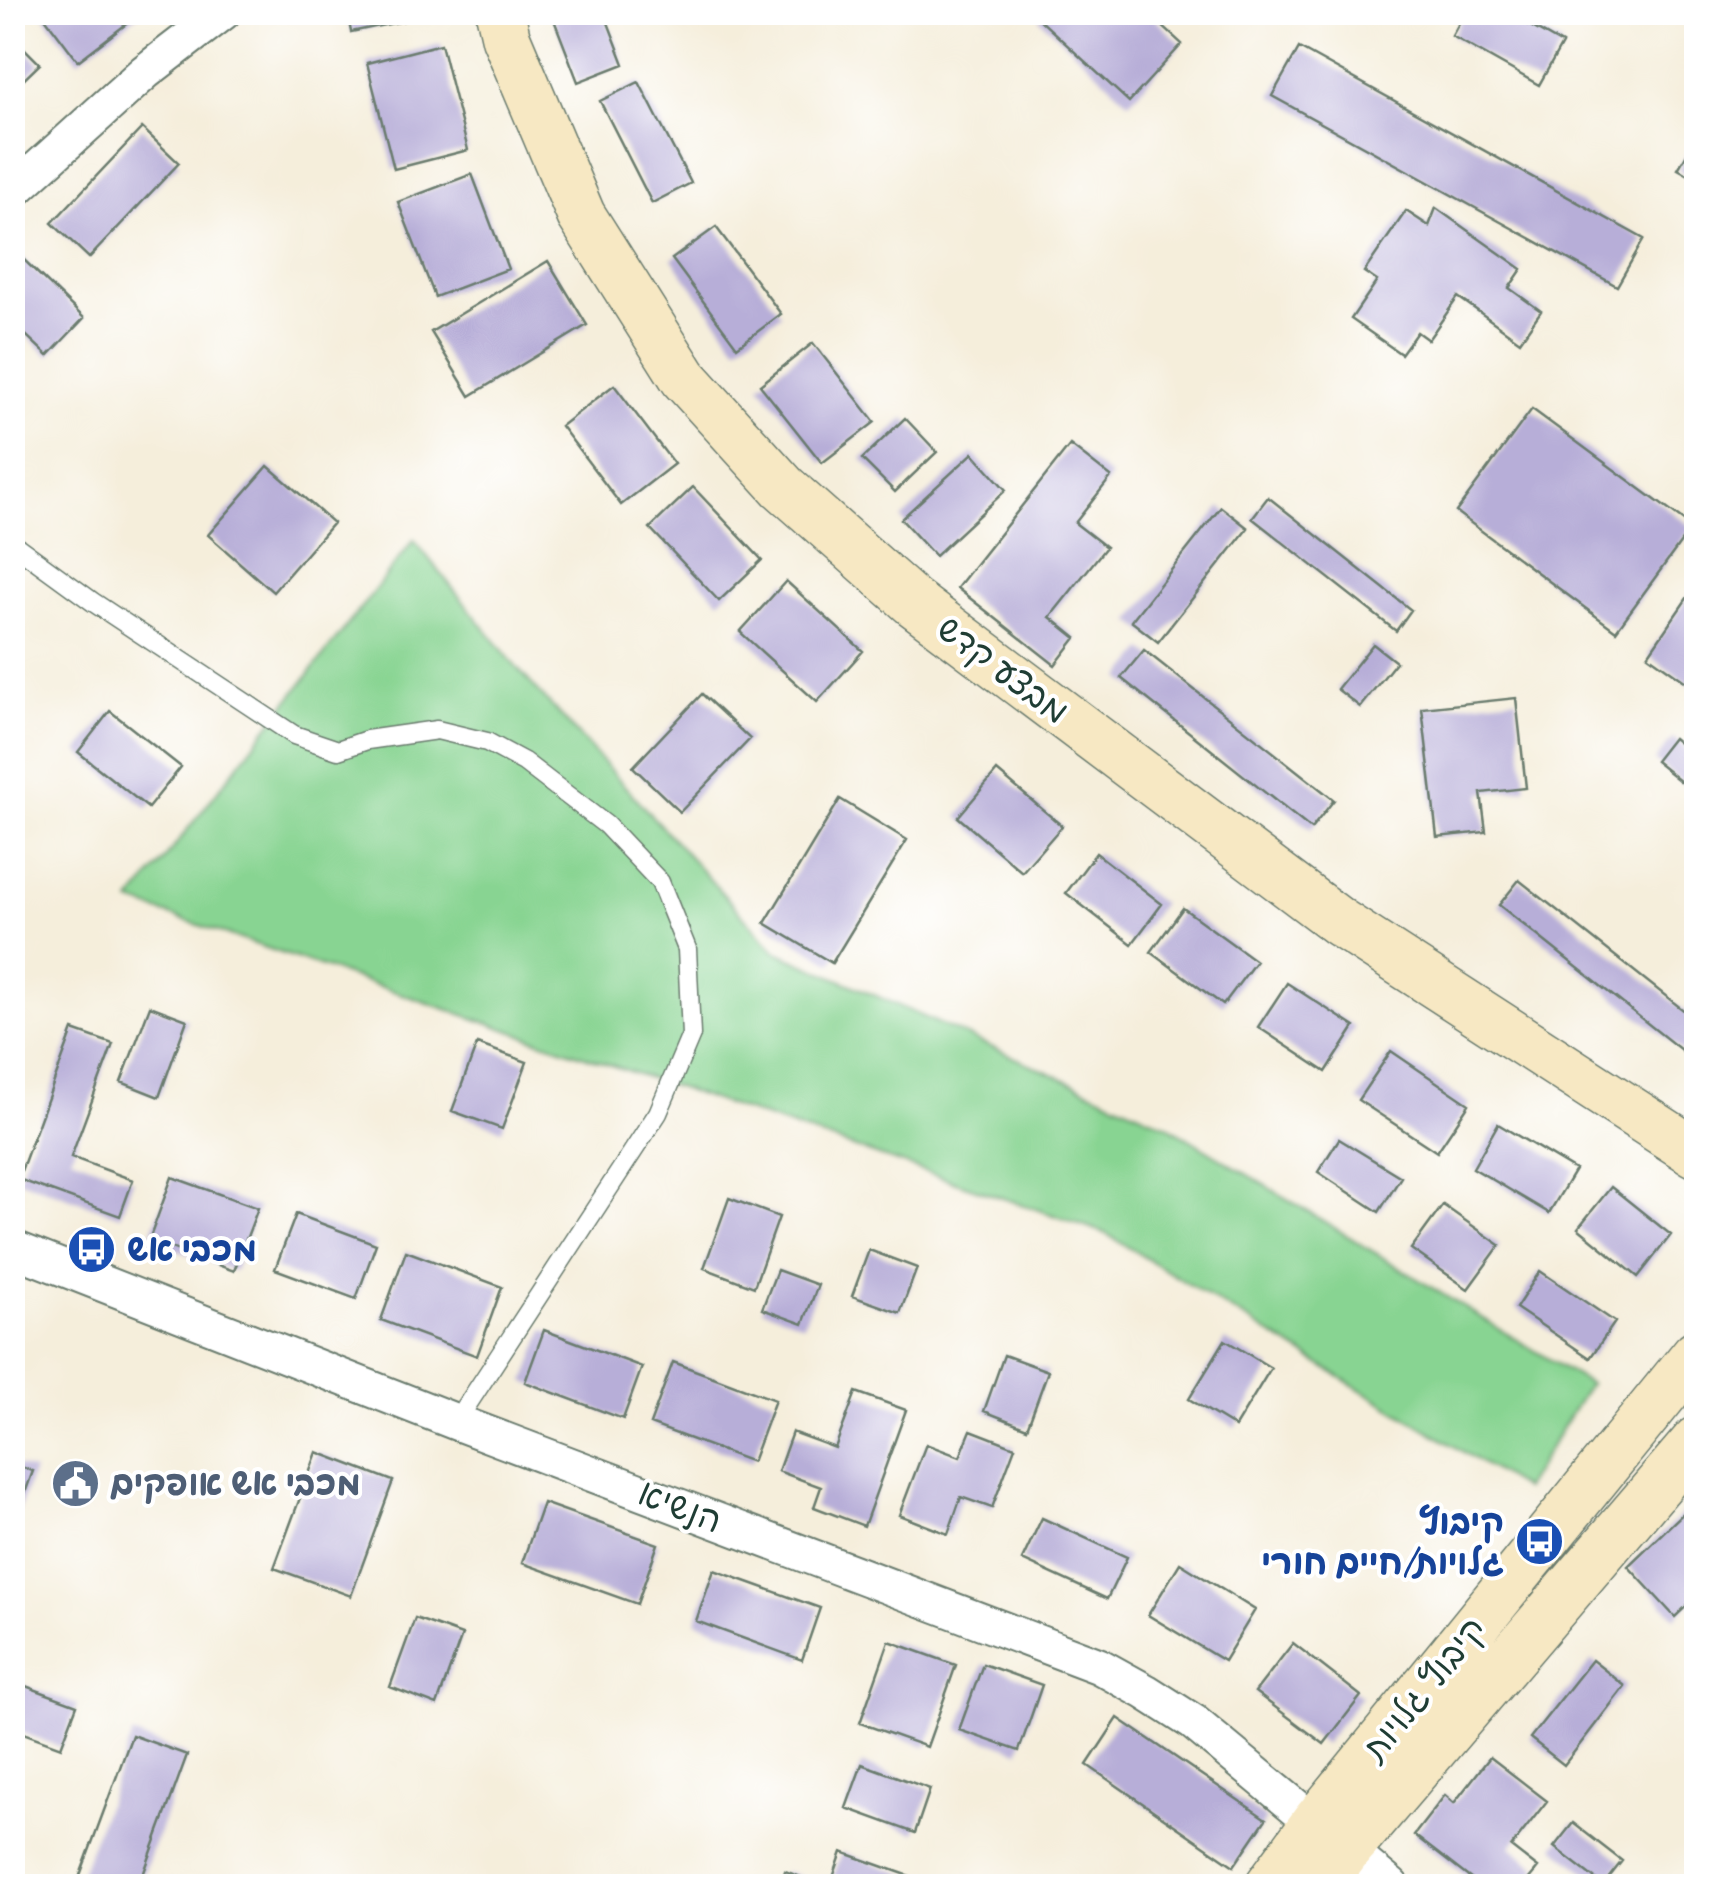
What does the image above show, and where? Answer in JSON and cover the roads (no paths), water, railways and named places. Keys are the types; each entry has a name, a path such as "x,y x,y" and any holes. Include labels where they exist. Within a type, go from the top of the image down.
{"street":[{"path":"12,192 145,72 223,12"},
{"name":"מבצע קדש","path":"500,12 506,38 581,215 684,378 783,487 912,602 1339,922 1696,1153"},
{"name":"הנשיא","path":"12,1248 456,1422 1100,1666 1193,1722 1327,1853 1392,1886"},
{"name":"קיבוץ גלויות","path":"1327,1853 1696,1354"},
{"name":"קיבוץ גלויות","path":"1268,1886 1327,1853 1696,1441"}],"lane":[{"path":"12,543 294,736 338,750 367,740 437,730 488,742 524,762 606,825 660,882 688,949 691,1035 658,1113 456,1422"}],"place":[{"name":"מכבי אש","path":"92,1249"},
{"name":"מכבי אש אופקים","path":"75,1483"},
{"name":"קיבוץ גלויות/חיים חורי","path":"1539,1542"}]}
